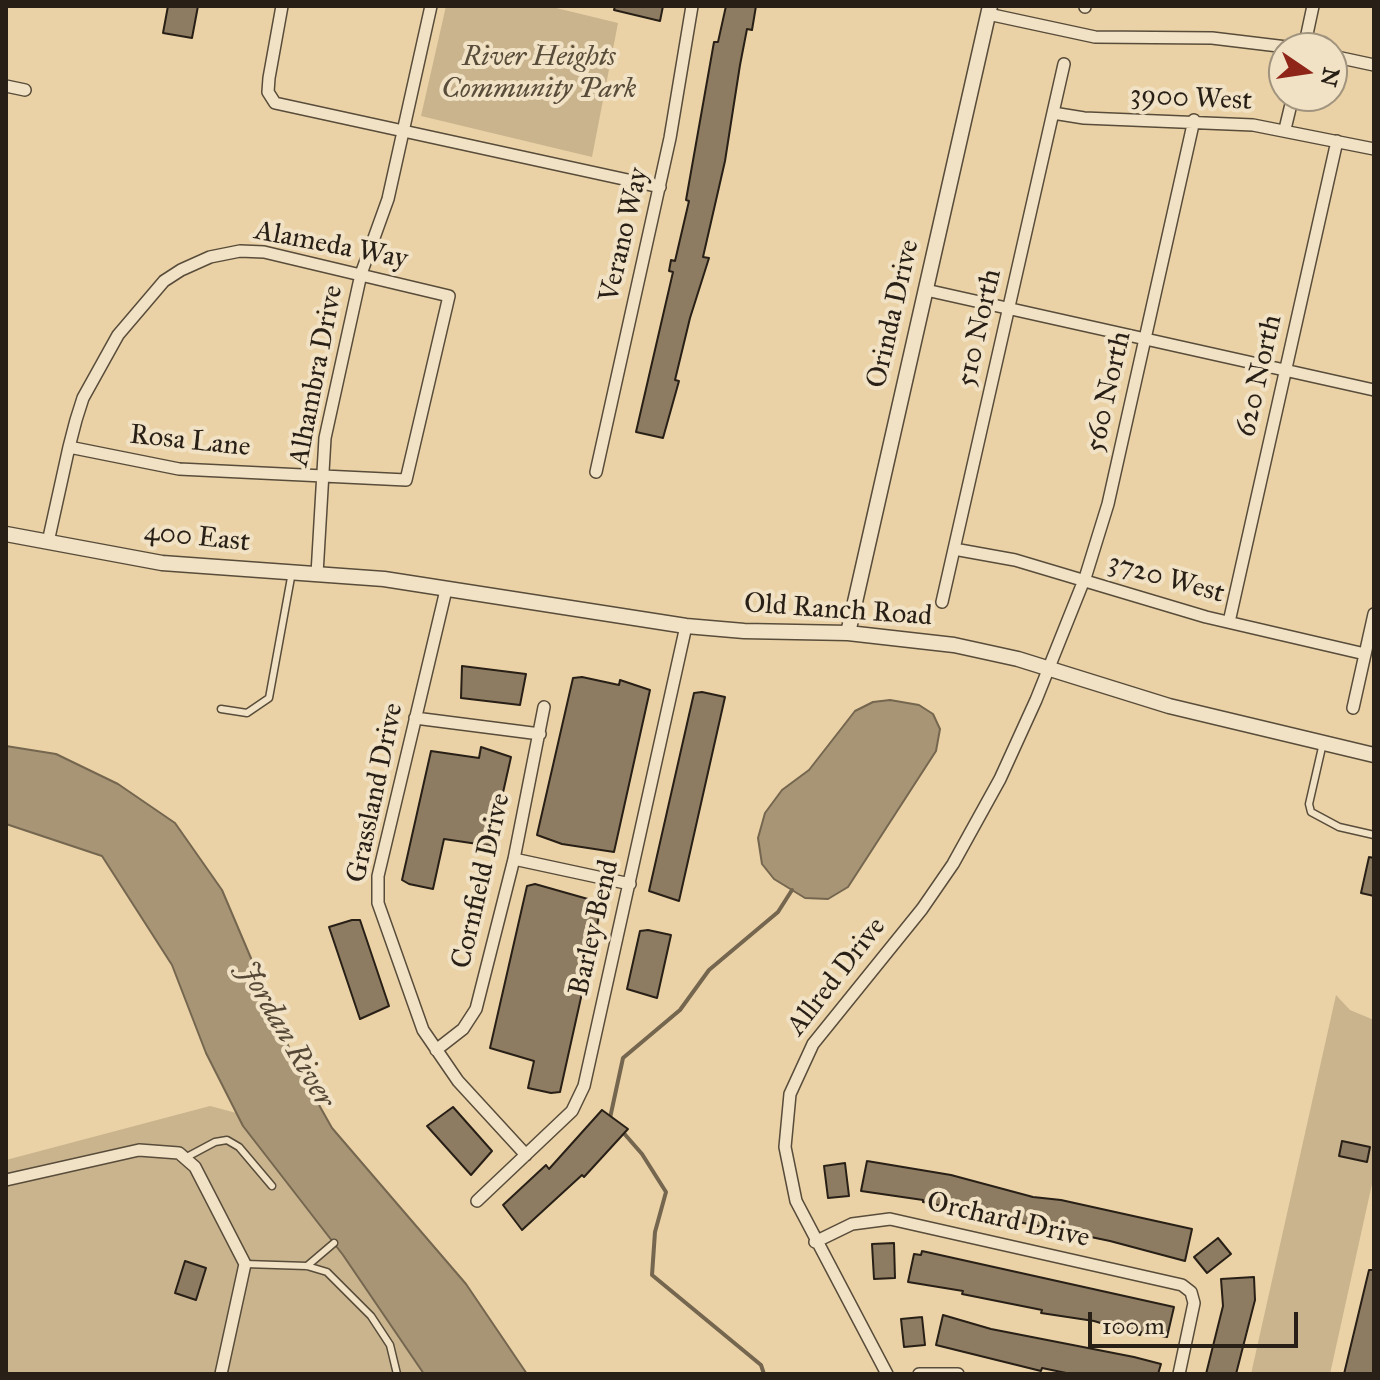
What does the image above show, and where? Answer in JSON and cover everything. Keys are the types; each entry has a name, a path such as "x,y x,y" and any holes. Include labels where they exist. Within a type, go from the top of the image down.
{"street":[{"path":"282,6 269,78 271,99 660,187"},
{"name":"Alhambra Drive","path":"317,574 320,477 325,438 361,274 388,199 431,6"},
{"name":"Verano Way","path":"596,472 660,187 692,6"},
{"path":"1307,32 1313,6"},
{"path":"989,10 1095,37 1212,38 1268,45"},
{"name":"Orinda Drive","path":"848,633 989,10"},
{"path":"1348,59 1374,65"},
{"name":"510 North","path":"942,602 1064,64"},
{"path":"6,86 25,90"},
{"path":"1285,129 1289,112"},
{"name":"3900 West","path":"1053,113 1084,118 1194,120 1285,129 1374,149"},
{"name":"560 North","path":"1049,668 1084,580 1108,504 1194,120"},
{"name":"620 North","path":"1229,622 1337,141"},
{"name":"Alameda Way","path":"48,542 83,398 99,365 151,295 181,270 210,257 240,251 264,252 449,296"},
{"path":"926,290 1374,390"},
{"name":"Rosa Lane","path":"69,447 179,469 406,480 449,296"},
{"name":"400 East","path":"6,534 162,563 384,579"},
{"name":"3720 West","path":"954,549 1015,560 1229,622 1365,654"},
{"name":"Old Ranch Road","path":"384,579 686,626 744,631 848,633 954,645 1049,668 1169,706 1374,755"},
{"name":"Grassland Drive","path":"446,590 378,876 378,903 409,999 436,1050 458,1081 526,1155"},
{"path":"1353,708 1374,614"},
{"name":"Barley Bend","path":"477,1201 572,1111 579,1099 686,626"},
{"name":"Allred Drive","path":"887,1374 796,1201 787,1165 786,1120 796,1076 823,1029 942,881 1000,779 1049,668"},
{"name":"Cornfield Drive","path":"436,1050 463,1029 476,1009 514,859 544,707"},
{"path":"415,718 540,734"},
{"path":"514,859 630,884"},
{"path":"6,1180 139,1150 163,1150 185,1158 202,1179 245,1264 221,1374"},
{"name":"Orchard Drive","path":"815,1242 861,1221 890,1219 1175,1283 1191,1292 1194,1309 1179,1374"},
{"path":"919,1374 958,1374"}],"lane":[{"path":"221,709 247,713 269,698 292,572"},
{"path":"1323,743 1309,804 1311,812 1339,827 1374,835"},
{"path":"185,1158 215,1142 227,1140 239,1147 272,1186"},
{"path":"307,1266 334,1243"},
{"path":"245,1264 307,1266 327,1272 343,1284 371,1316 390,1345 397,1374"}],"green space":[{"name":"River Heights Community Park","path":"446,6 548,6 618,23 592,157 421,116"},
{"path":"1336,995 1350,1010 1374,1020 1374,1175 1330,1374 1251,1374"},
{"path":"210,1106 248,1116 440,1374 6,1374 6,1160"}],"shaded area":[{"path":"890,700 919,705 933,714 940,729 936,751 848,887 828,899 805,898 774,879 762,864 758,838 765,813 782,790 809,770 855,711 873,702"},
{"path":"6,746 56,754 118,784 175,823 222,890 296,1064 332,1128 466,1284 527,1374 424,1374 343,1255 243,1126 206,1053 172,965 102,856 6,824"}],"building":[{"path":"168,6 198,6 192,38 163,33"},
{"path":"615,6 663,6 660,21 614,10"},
{"path":"726,6 756,6 752,30 747,29 725,161 703,257 709,258 690,318 675,380 679,381 663,438 636,432 673,272 669,271 671,260 675,261 689,201 686,200 714,42 718,42"},
{"path":"462,666 526,674 520,705 461,698"},
{"path":"573,678 619,685 620,680 650,690 614,852 562,844 537,835"},
{"path":"694,693 725,697 679,901 649,891"},
{"path":"481,747 511,757 491,846 444,839 433,889 409,884 402,880 431,751 479,758"},
{"path":"1369,857 1374,858 1374,896 1361,893"},
{"path":"535,884 602,903 560,1092 551,1093 528,1088 534,1061 490,1048 527,886"},
{"path":"360,920 389,1006 360,1019 329,927"},
{"path":"640,931 671,935 657,998 627,989"},
{"path":"453,1107 492,1151 471,1175 427,1126"},
{"path":"602,1110 628,1129 584,1177 582,1175 522,1230 503,1205 546,1165 549,1169"},
{"path":"1342,1141 1370,1147 1367,1162 1339,1156"},
{"path":"867,1161 951,1175 1033,1197 1061,1200 1192,1229 1185,1261 1110,1241 923,1200 861,1191"},
{"path":"845,1163 849,1196 828,1198 824,1166"},
{"path":"1218,1238 1231,1254 1207,1273 1194,1257"},
{"path":"894,1243 895,1278 874,1279 872,1244"},
{"path":"922,1251 1174,1307 1167,1337 1141,1332 1140,1335 1094,1321 1041,1313 1042,1310 962,1294 963,1291 908,1282 914,1254 921,1255"},
{"path":"185,1261 206,1268 196,1300 175,1293"},
{"path":"1369,1270 1374,1270 1374,1374 1344,1374"},
{"path":"1254,1277 1255,1300 1236,1374 1206,1374 1223,1306 1221,1279"},
{"path":"943,1315 991,1329 1161,1364 1158,1374 1071,1374 1042,1368 1041,1371 936,1345"},
{"path":"922,1317 925,1345 904,1347 901,1319"}],"waterway":[{"path":"610,1118 623,1058 680,1010 709,970 778,912 792,890"},
{"path":"621,1130 642,1154 666,1192 655,1232 652,1275 761,1365 764,1374"}],"water label":[{"name":"Jordan River","path":"285,1035"}]}
